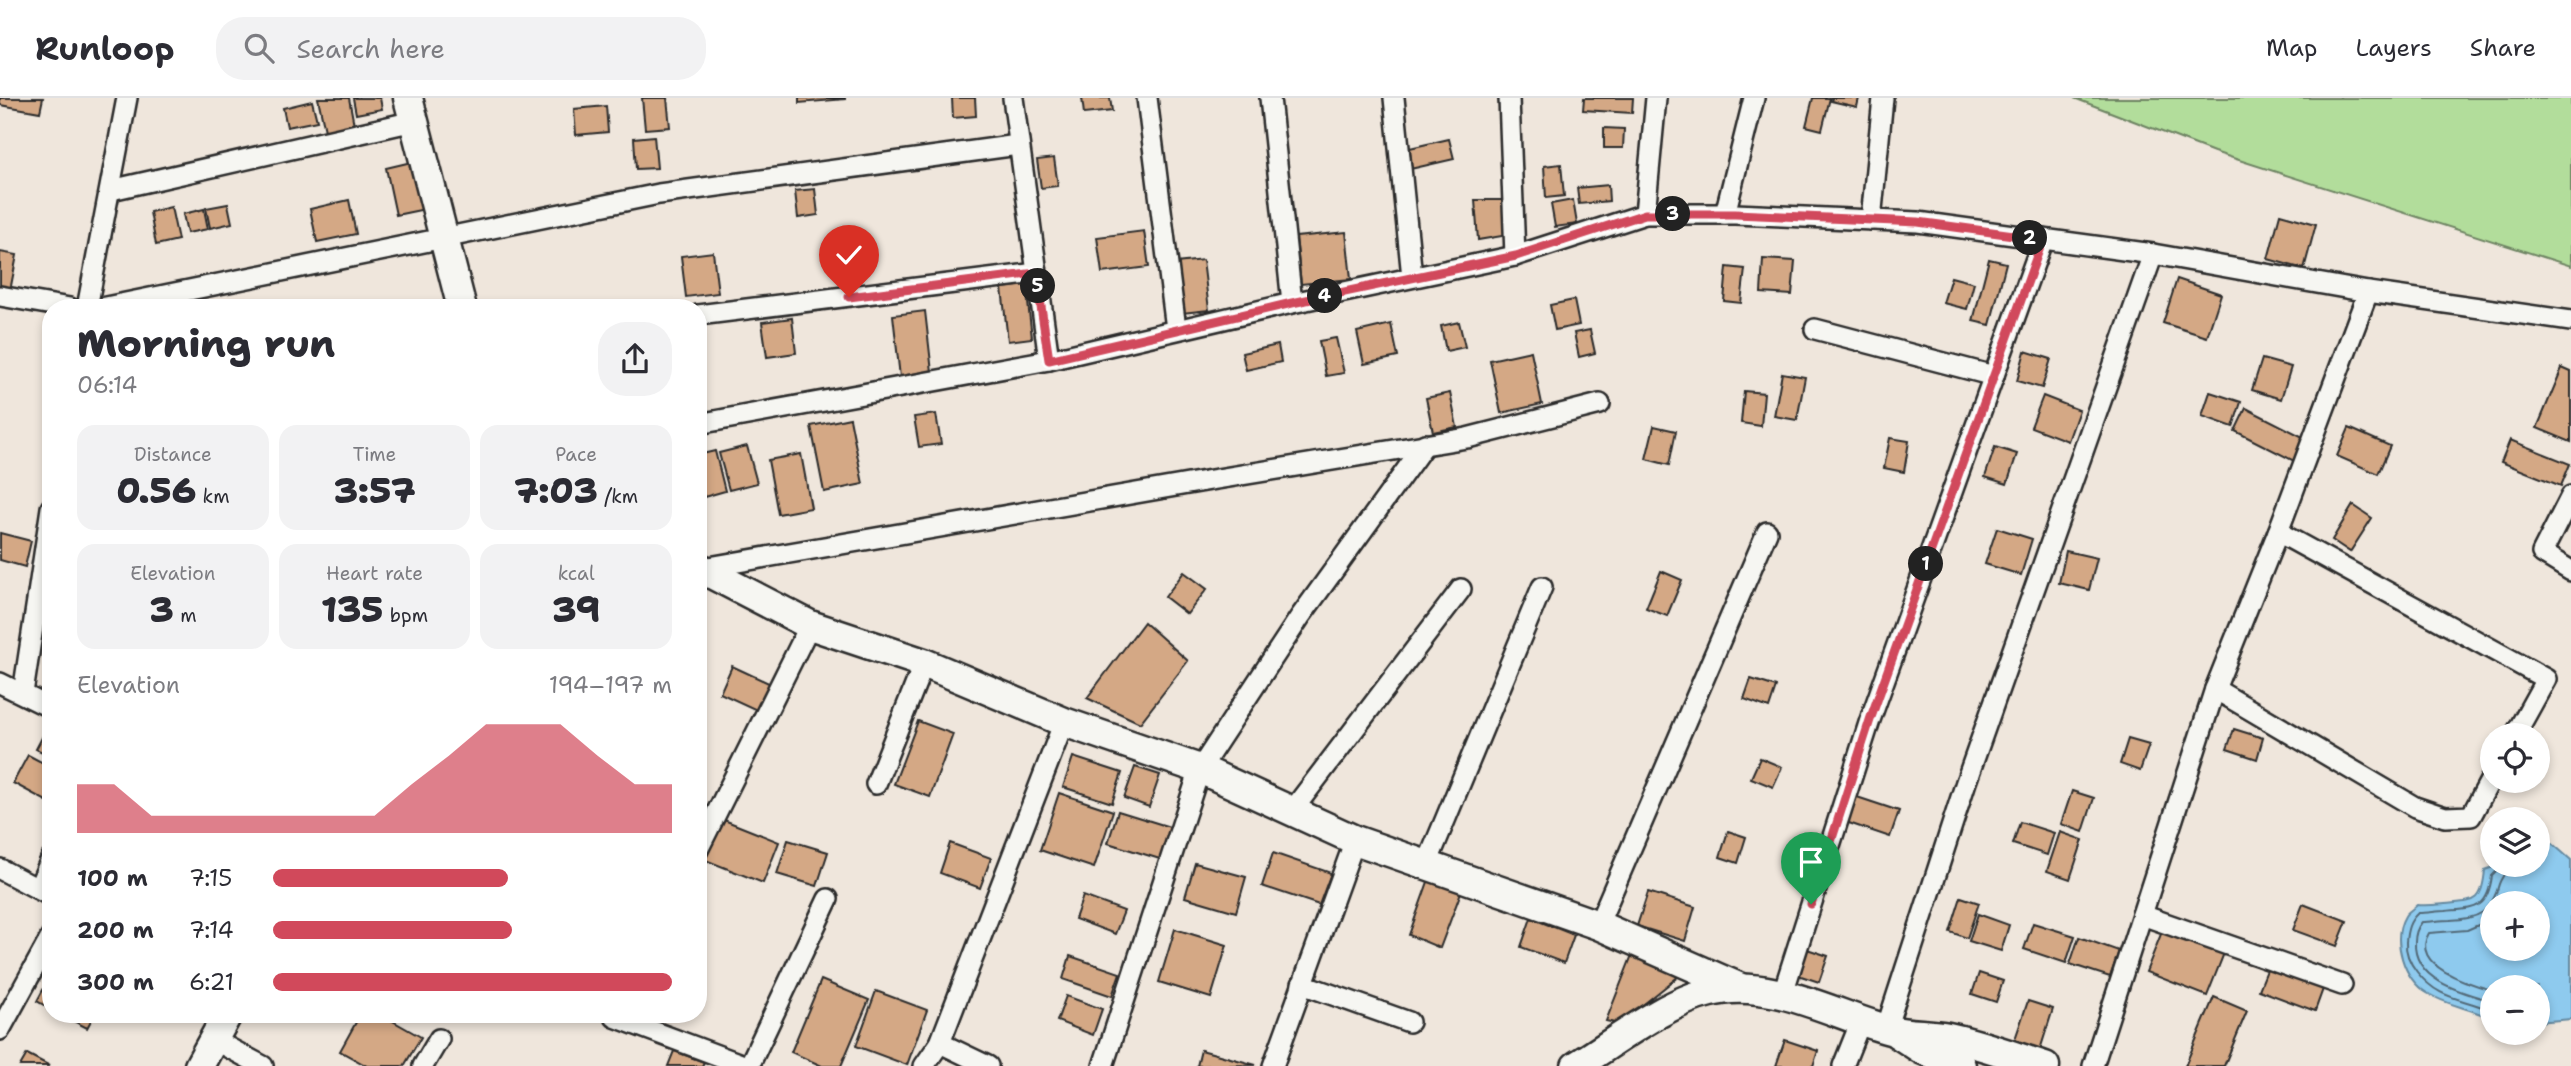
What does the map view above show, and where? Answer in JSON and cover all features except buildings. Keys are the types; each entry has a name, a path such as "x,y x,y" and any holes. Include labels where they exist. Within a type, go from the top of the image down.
{"street":[{"path":"89,299 127,98"},
{"path":"1013,98 1049,360"},
{"path":"1147,98 1176,328"},
{"path":"1270,98 1292,303"},
{"path":"1394,98 1412,277"},
{"path":"1509,98 1516,256"},
{"path":"1645,214 1656,98"},
{"path":"1725,214 1754,98"},
{"path":"1871,220 1883,98"},
{"path":"111,190 411,110 460,299"},
{"path":"145,299 659,194 1018,145"},
{"path":"707,422 1049,360 1176,328 1516,256 1645,214 1725,214 1918,222 2153,254 2368,292 2571,321"},
{"path":"1782,996 1870,720 2043,239"},
{"path":"1843,1066 1880,1027 2153,254"},
{"path":"707,314 1036,273"},
{"path":"2093,1066 2215,689 2278,532 2368,292"},
{"path":"0,296 42,303"},
{"path":"1815,329 1994,376"},
{"path":"707,566 1468,438 1600,404"},
{"path":"1103,1066 1200,769 1300,617 1425,444"},
{"path":"2571,496 2542,553 2571,571"},
{"path":"1598,925 1767,532"},
{"path":"2278,532 2546,679 2522,723"},
{"path":"707,570 810,625 924,663 1064,722 1200,769 1355,840 1598,925 1741,988 1782,996 1880,1027 1948,1037 2045,1066"},
{"path":"42,577 7,690 42,704"},
{"path":"1426,866 1542,587"},
{"path":"1292,811 1461,589"},
{"path":"707,832 810,625"},
{"path":"876,784 924,663"},
{"path":"2215,689 2415,807 2445,817 2470,816 2483,793"},
{"path":"924,1066 940,1043 1064,722"},
{"path":"1273,1066 1355,840"},
{"path":"0,869 42,891"},
{"path":"632,1023 748,1066 828,899"},
{"path":"2142,915 2342,985"},
{"path":"0,1030 42,953"},
{"path":"1302,984 1409,1022"},
{"path":"1576,1066 1671,1007 1710,992 1741,988"},
{"path":"200,1066 223,1023"},
{"path":"1880,1027 1955,1065"},
{"path":"423,1066 439,1038"},
{"path":"214,1040 263,1066"},
{"path":"940,1043 988,1066"}],"green space":[{"path":"2074,98 2571,98 2571,266 2214,152"}],"water":[{"path":"2550,842 2571,860 2571,1019 2550,1021 2550,975 2480,975 2480,1014 2427,993 2412,979 2402,959 2399,936 2407,913 2417,905 2470,901 2480,893 2480,961 2550,961 2550,891 2481,891 2484,877 2550,877"}],"route":[{"path":"849,297 1036,273 1049,360 1176,328 1516,256 1645,214 1735,214 1918,222 2043,239 1870,720 1811,904"}]}
